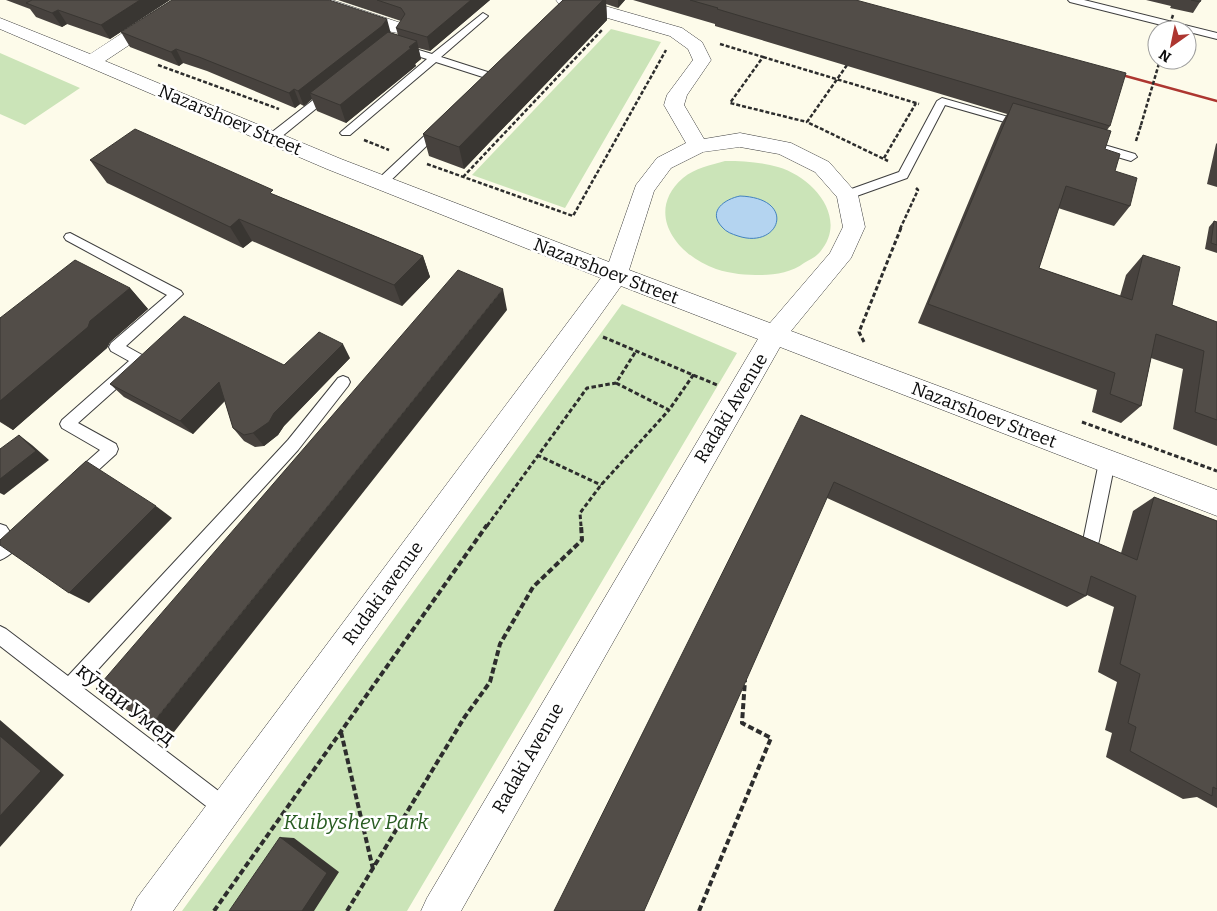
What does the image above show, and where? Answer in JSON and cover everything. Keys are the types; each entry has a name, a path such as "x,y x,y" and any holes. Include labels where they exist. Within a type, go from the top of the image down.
{"street":[{"path":"92,61 185,0"},
{"path":"315,0 395,37"},
{"path":"565,0 676,32 696,46 702,60 677,95 674,105 698,146"},
{"name":"Nazarshoev Street","path":"0,23 271,139 381,183 774,336 1217,504"},
{"name":"Radaki Avenue","path":"440,911 738,394 774,336 838,258 854,227 847,195 822,167 784,148 740,140 698,146 664,163 644,190 616,275"},
{"name":"Rudaki avenue","path":"150,911 616,275"}],"lane":[{"path":"1073,0 1217,36"},
{"path":"346,133 483,16"},
{"path":"395,37 434,58 493,77"},
{"path":"271,139 338,86"},
{"path":"847,195 902,175 942,101 1036,129"},
{"path":"381,183 451,117"},
{"path":"1093,146 1131,157"},
{"path":"67,490 111,449 67,424 139,360 116,347 176,294 70,237"},
{"path":"69,688 293,445 343,382"},
{"path":"1091,541 1107,462"},
{"path":"3,542 30,524"},
{"name":"кӯчаи Умед","path":"0,634 226,808"}],"path":[{"path":"463,177 616,15"},
{"path":"1171,20 1173,15"},
{"path":"719,44 916,103"},
{"path":"763,57 730,103 807,122 884,158 918,190 890,253 859,332 864,342 873,346"},
{"path":"807,122 847,66"},
{"path":"1141,125 1157,70"},
{"path":"578,326 738,394"},
{"path":"616,383 636,351"},
{"path":"347,911 464,718 490,682 500,644 533,587 560,564 582,540 580,513 601,485 669,410 694,374"},
{"path":"214,911 586,388 616,383 669,410"},
{"path":"1078,420 1217,471"},
{"path":"537,455 601,485"},
{"path":"699,911 770,738 742,723 745,678"},
{"path":"341,732 373,869"}],"green space":[{"path":"611,29 661,42 565,208 472,175"},
{"path":"0,53 80,88 25,125 0,114"},
{"path":"725,161 751,162 778,167 791,172 814,189 823,200 829,213 831,226 828,239 820,252 795,269 766,275 722,271 688,254 670,231 666,218 666,205 672,191 683,178 703,167"},
{"name":"Kuibyshev Park","path":"622,304 737,353 407,911 182,911"}],"water":[{"path":"740,196 758,199 770,205 776,213 776,222 772,230 764,236 753,238 738,236 724,229 716,216 717,211 724,203"}],"building":[{"path":"32,0 140,0 101,25 58,10 52,13 26,3"},
{"path":"172,0 329,0 387,19 382,26 298,91 294,89 289,93 199,57 176,49 171,52 121,32"},
{"path":"377,0 471,0 427,37 396,28 405,14 401,8"},
{"path":"563,0 603,0 459,147 423,134"},
{"path":"690,0 856,0 1126,73 1110,126"},
{"path":"388,32 417,41 409,47 411,48 340,105 310,93"},
{"path":"1013,103 1111,131 1105,149 1120,154 1115,171 1137,178 1130,206 1066,186 1039,268 1132,300 1143,255 1180,267 1172,305 1217,322 1217,420 1195,412 1204,351 1156,334 1141,406 1110,394 1115,373 928,304"},
{"path":"135,129 273,190 270,193 423,256 394,285 239,219 230,227 90,160"},
{"path":"1214,221 1217,222 1217,245 1211,243"},
{"path":"75,260 130,288 90,321 88,327 0,401 0,318"},
{"path":"458,270 503,289 151,725 96,689"},
{"path":"184,316 284,365 319,332 343,344 274,413 269,422 253,433 244,435 233,428 219,382 180,421 110,384"},
{"path":"801,415 1137,560 1154,497 1217,521 1217,789 1213,787 1212,796 1130,751 1136,727 1128,723 1140,674 1120,664 1136,596 1091,576 1086,596 834,482 644,911 554,911"},
{"path":"19,435 36,451 0,479 0,449"},
{"path":"86,461 156,506 69,593 0,545 0,540"},
{"path":"0,736 41,771 0,816"},
{"path":"280,837 327,873 302,911 229,911"}],"railway":[{"path":"1111,72 1217,101"}]}
